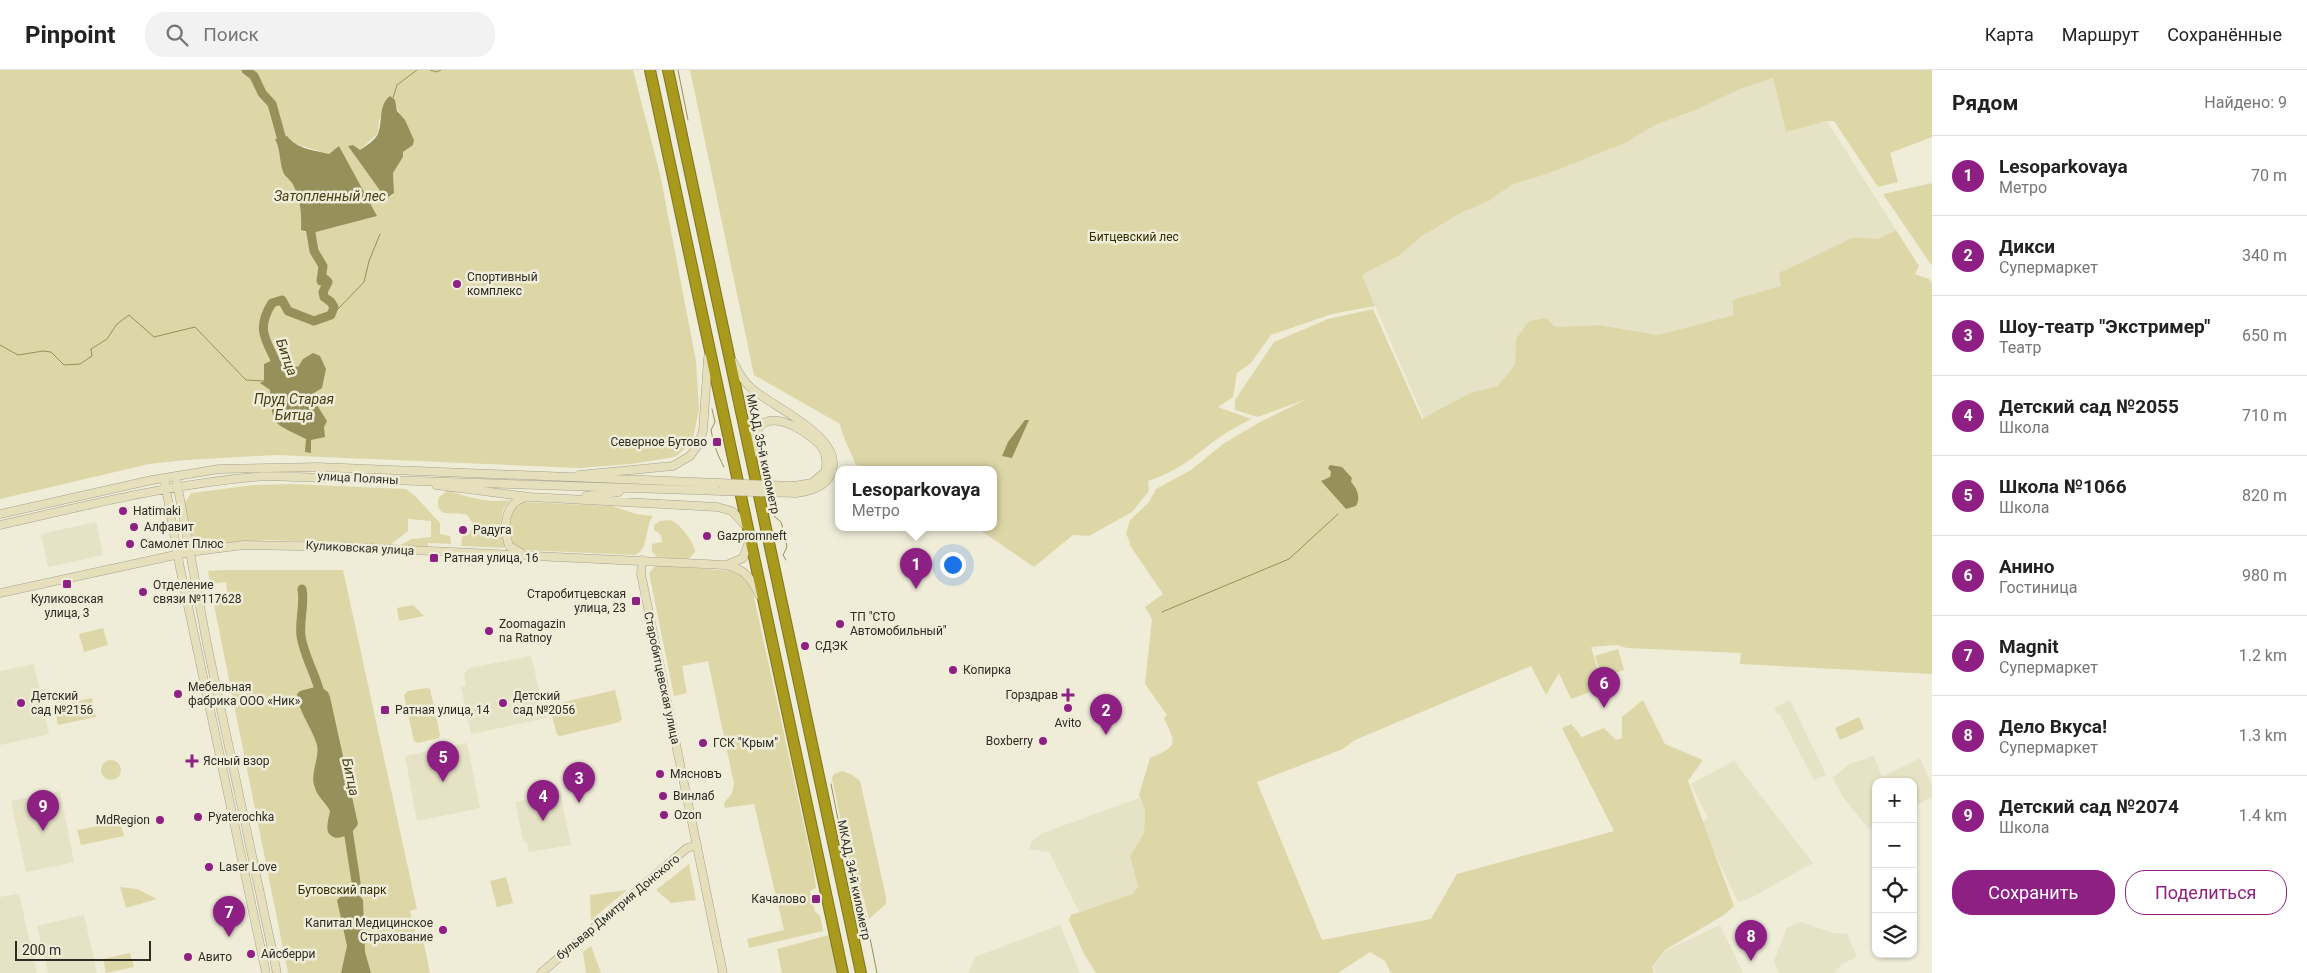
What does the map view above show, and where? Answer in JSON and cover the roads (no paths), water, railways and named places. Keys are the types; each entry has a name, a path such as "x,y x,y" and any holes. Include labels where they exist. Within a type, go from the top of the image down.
{"highway":[{"path":"650,70 843,973"},
{"name":"МКАД, 35-й километр","path":"668,70 823,792"},
{"name":"МКАД, 34-й километр","path":"823,792 861,973"}],"street":[{"path":"560,478 672,466 690,456 698,445 703,430 709,368 706,331"},
{"path":"721,487 813,490 826,481 833,467 830,450 820,436 745,383 732,358 725,336"},
{"path":"753,466 753,435 765,422 776,420 797,428 817,442 823,450 827,466 825,472 818,479 795,490"},
{"name":"улица Поляны","path":"0,514 171,477 219,469 318,467 721,487"},
{"name":"улица Поляны","path":"0,525 154,490 196,483 266,476 644,490 721,487"},
{"path":"266,973 178,554 165,481 171,477 175,479 178,486 189,552 277,973"},
{"path":"405,481 530,497 717,507 732,511 739,517 749,532 749,545 743,558 733,564 725,565"},
{"path":"181,504 185,491 196,483"},
{"path":"154,490 169,504"},
{"path":"564,498 644,490"},
{"path":"525,555 509,546 506,534 507,518 508,511 514,502 530,497"},
{"name":"Куликовская улица","path":"0,593 178,554 244,545 654,560 725,565"},
{"path":"623,559 634,565 641,574 654,560"},
{"name":"Старобитцевская улица","path":"642,560 641,574 723,973"},
{"path":"725,565 740,569 752,581 768,621"},
{"path":"213,722 220,723 226,732"},
{"name":"бульвар Дмитрия Донского","path":"541,973 687,848 696,845"}],"water":[{"path":"390,96 395,100 397,111 405,120 414,140 413,145 403,152 403,157 393,173 394,193 386,199 348,146 353,145 360,150 376,137 384,104"},
{"name":"Затопленный лес","path":"287,136 300,146 329,154 339,146 377,216 312,233 301,230 299,200 295,188 284,174 275,139"},
{"name":"Пруд Старая Битца","path":"313,353 320,356 326,369 322,388 314,393 317,405 327,421 324,427 325,437 311,440 311,453 305,452 306,439 287,430 274,418 270,390 260,383 264,381 264,364 275,359 298,367 303,359"},
{"path":"1025,420 1029,420 1012,458 1002,456 1008,442"},
{"path":"1330,465 1342,467 1352,478 1351,482 1357,490 1358,496 1356,506 1346,509 1321,481 1330,477 1331,472 1328,468"},
{"path":"319,686 328,692 330,697 358,824 353,831 340,838 331,836 328,832 327,824 330,811 316,791 313,783 318,750 312,732 302,713 297,694 300,691"},
{"path":"346,892 358,893 363,900 365,952 371,973 341,973 347,946 337,900"}],"waterway":[{"name":"Битца","path":"246,70 254,76 262,93 272,104 284,147"},
{"path":"393,98 397,85 417,70"},
{"path":"430,70 437,72 441,70"},
{"path":"678,70 688,120"},
{"name":"Битца","path":"279,370 263,330 266,313 272,303 282,300 288,311 314,321 331,315 334,307 324,297 323,292 328,282 325,279 321,281 323,266 314,251 309,221"},
{"path":"333,311 338,309 364,282 369,261 380,234"},
{"path":"0,345 18,355 43,351 51,352 64,365 80,364 92,356 91,349 107,339 117,324 129,315 154,337 195,327 246,380 264,381"},
{"path":"712,409 715,422 711,430 719,458 724,467"},
{"path":"761,433 758,444 766,481"},
{"path":"769,494 774,516 781,522 783,529 787,547 783,555 786,560"},
{"path":"1162,612 1289,559 1338,514"},
{"name":"Битца","path":"302,589 301,636 321,697"},
{"path":"831,784 853,895 862,898 877,973"},
{"name":"Битца","path":"347,823 356,882 355,904"}],"place":[{"name":"Спортивный комплекс","path":"457,284"},
{"name":"Северное Бутово","path":"717,442"},
{"name":"Hatimaki","path":"123,511"},
{"name":"Алфавит","path":"134,527"},
{"name":"Радуга","path":"463,530"},
{"name":"Gazpromneft","path":"707,536"},
{"name":"Самолет Плюс","path":"130,544"},
{"name":"Ратная улица, 16","path":"434,558"},
{"name":"Куликовская улица, 3","path":"67,584"},
{"name":"Lesoparkovaya","path":"916,589"},
{"name":"Отделение связи №117628","path":"143,592"},
{"name":"Старобитцевская улица, 23","path":"636,601"},
{"name":"ТП \"СТО Автомобильный\"","path":"840,624"},
{"name":"Zoomagazin na Ratnoy","path":"489,631"},
{"name":"СДЭК","path":"805,646"},
{"name":"Копирка","path":"953,670"},
{"name":"Мебельная фабрика ООО «Ник»","path":"178,694"},
{"name":"Горздрав","path":"1068,695"},
{"name":"Детский сад №2156","path":"21,703"},
{"name":"Детский сад №2056","path":"503,703"},
{"name":"Avito","path":"1068,708"},
{"name":"Анино","path":"1604,708"},
{"name":"Ратная улица, 14","path":"385,710"},
{"name":"Дикси","path":"1106,735"},
{"name":"Boxberry","path":"1043,741"},
{"name":"ГСК \"Крым\"","path":"703,743"},
{"name":"Ясный взор","path":"192,761"},
{"name":"Мясновъ","path":"660,774"},
{"name":"Школа №1066","path":"443,782"},
{"name":"Винлаб","path":"663,796"},
{"name":"Шоу-театр \"Экстример\"","path":"579,803"},
{"name":"Ozon","path":"664,815"},
{"name":"Pyaterochka","path":"198,817"},
{"name":"MdRegion","path":"160,820"},
{"name":"Детский сад №2055","path":"543,821"},
{"name":"Детский сад №2074","path":"43,831"},
{"name":"Laser Love","path":"209,867"},
{"name":"Качалово","path":"816,899"},
{"name":"Капитал Медицинское Страхование","path":"443,930"},
{"name":"Magnit","path":"229,937"},
{"name":"Айсберри","path":"251,954"},
{"name":"Авито","path":"188,957"},
{"name":"Дело Вкуса!","path":"1751,961"}],"park label":[{"name":"Битцевский лес","path":"1134,237"},
{"name":"Бутовский парк","path":"342,890"}]}
